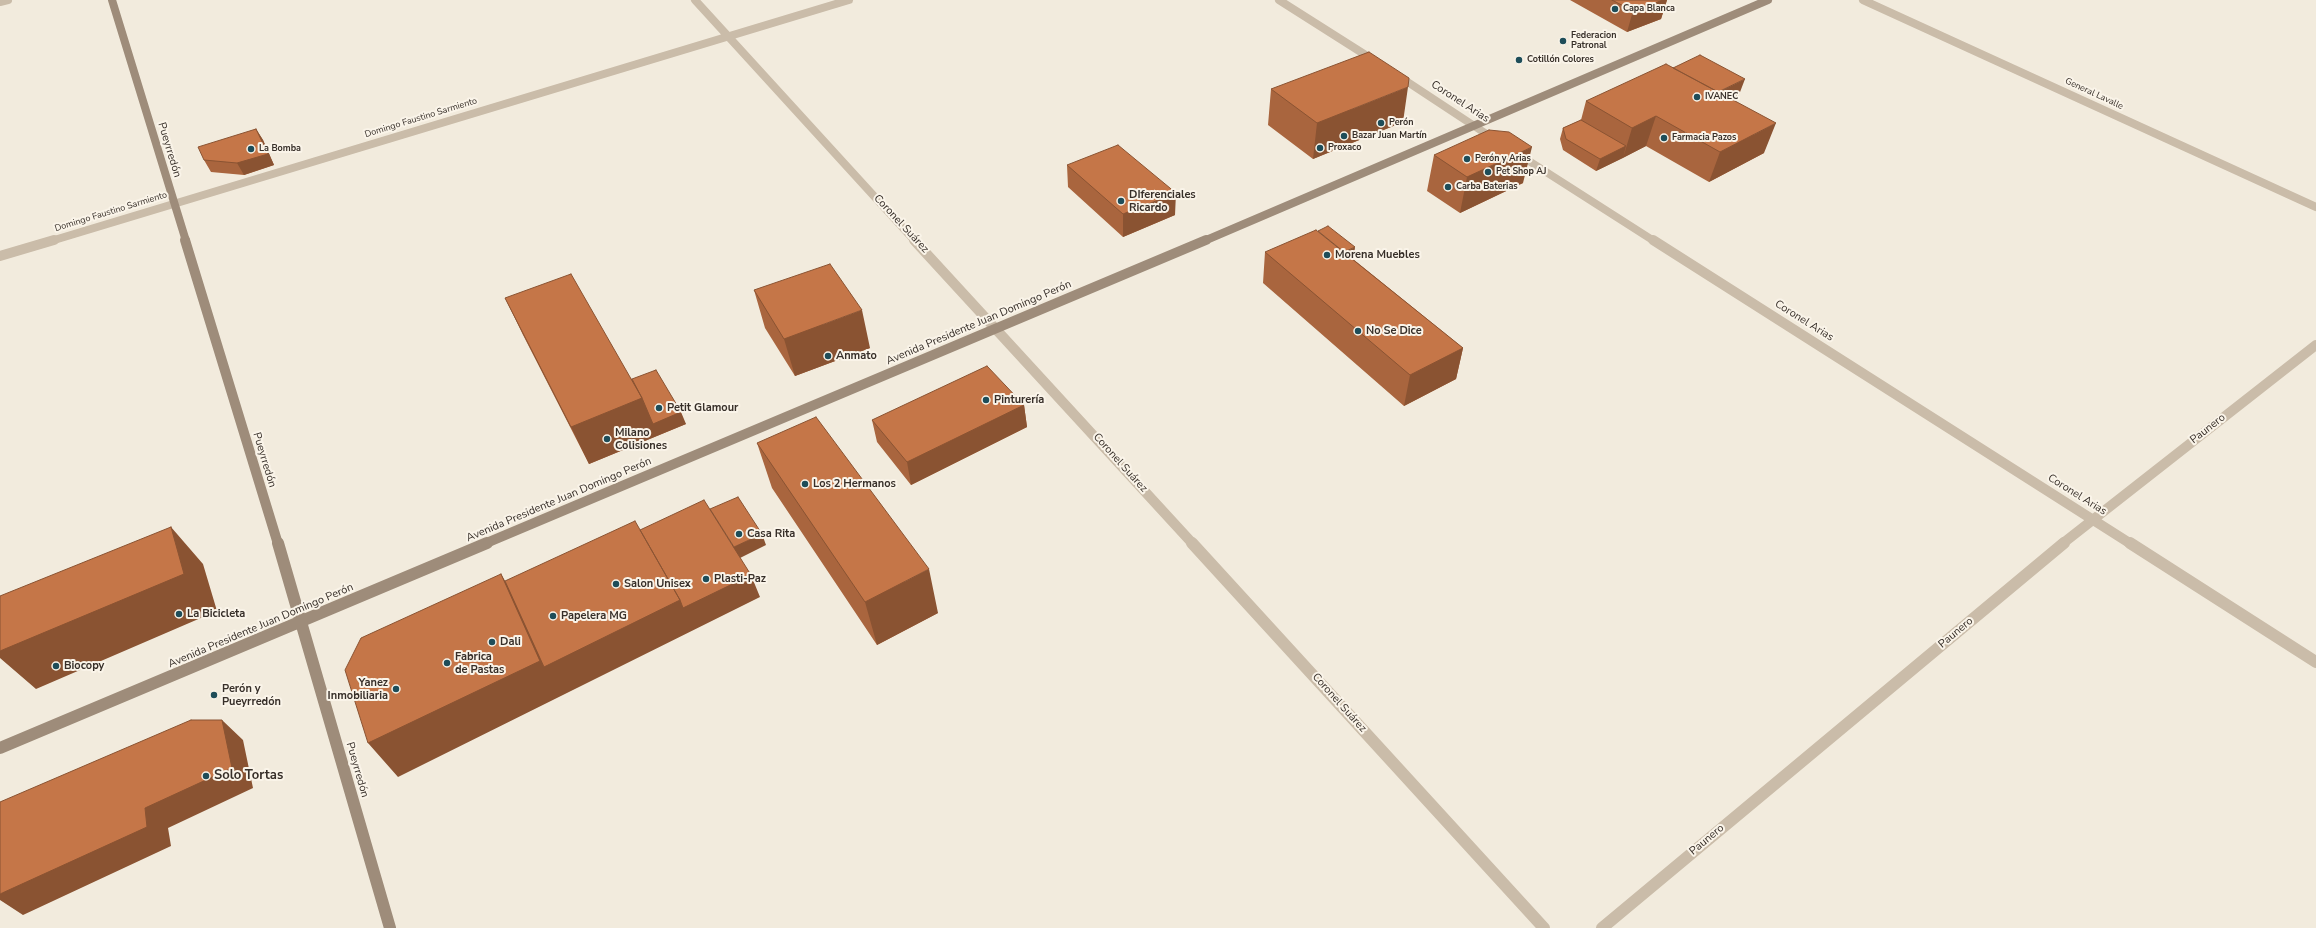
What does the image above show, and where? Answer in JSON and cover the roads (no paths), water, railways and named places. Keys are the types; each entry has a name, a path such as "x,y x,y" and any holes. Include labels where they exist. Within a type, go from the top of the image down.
{"main road":[{"name":"Pueyrredón","path":"112,0 173,204 302,622 390,928"},
{"name":"Avenida Presidente Juan Domingo Perón","path":"0,748 997,329 1768,0"}],"street":[{"path":"0,2 8,0"},
{"name":"Coronel Suárez","path":"695,0 1544,928"},
{"name":"Domingo Faustino Sarmiento","path":"0,256 728,35 849,0"},
{"name":"Coronel Arias","path":"1279,0 1386,68 1473,126 2316,662"},
{"name":"General Lavalle","path":"1863,0 2316,207"},
{"name":"Paunero","path":"1602,928 2093,519 2316,346"}],"place":[{"name":"Capa Blanca","path":"1615,9"},
{"name":"Federacion Patronal","path":"1563,41"},
{"name":"Cotillón Colores","path":"1519,60"},
{"name":"IVANEC","path":"1697,97"},
{"name":"Perón","path":"1381,123"},
{"name":"Bazar Juan Martín","path":"1344,136"},
{"name":"Farmacia Pazos","path":"1664,138"},
{"name":"Proxaco","path":"1320,148"},
{"name":"La Bomba","path":"251,149"},
{"name":"Perón y Arias","path":"1467,159"},
{"name":"Pet Shop AJ","path":"1488,172"},
{"name":"Carba Baterias","path":"1448,187"},
{"name":"DIferenciales Ricardo","path":"1121,201"},
{"name":"Morena Muebles","path":"1327,255"},
{"name":"No Se Dice","path":"1358,331"},
{"name":"Anmato","path":"828,356"},
{"name":"Pinturería","path":"986,400"},
{"name":"Petit Glamour","path":"659,408"},
{"name":"Milano Colisiones","path":"607,439"},
{"name":"Los 2 Hermanos","path":"805,484"},
{"name":"Casa Rita","path":"739,534"},
{"name":"Plasti-Paz","path":"706,579"},
{"name":"Salon Unisex","path":"616,584"},
{"name":"La Bicicleta","path":"179,614"},
{"name":"Papelera MG","path":"553,616"},
{"name":"Dali","path":"492,642"},
{"name":"Fabrica de Pastas","path":"447,663"},
{"name":"Biocopy","path":"56,666"},
{"name":"Yanez Inmobiliaria","path":"396,689"},
{"name":"Perón y Pueyrredón","path":"214,695"},
{"name":"Solo Tortas","path":"206,776"}]}
